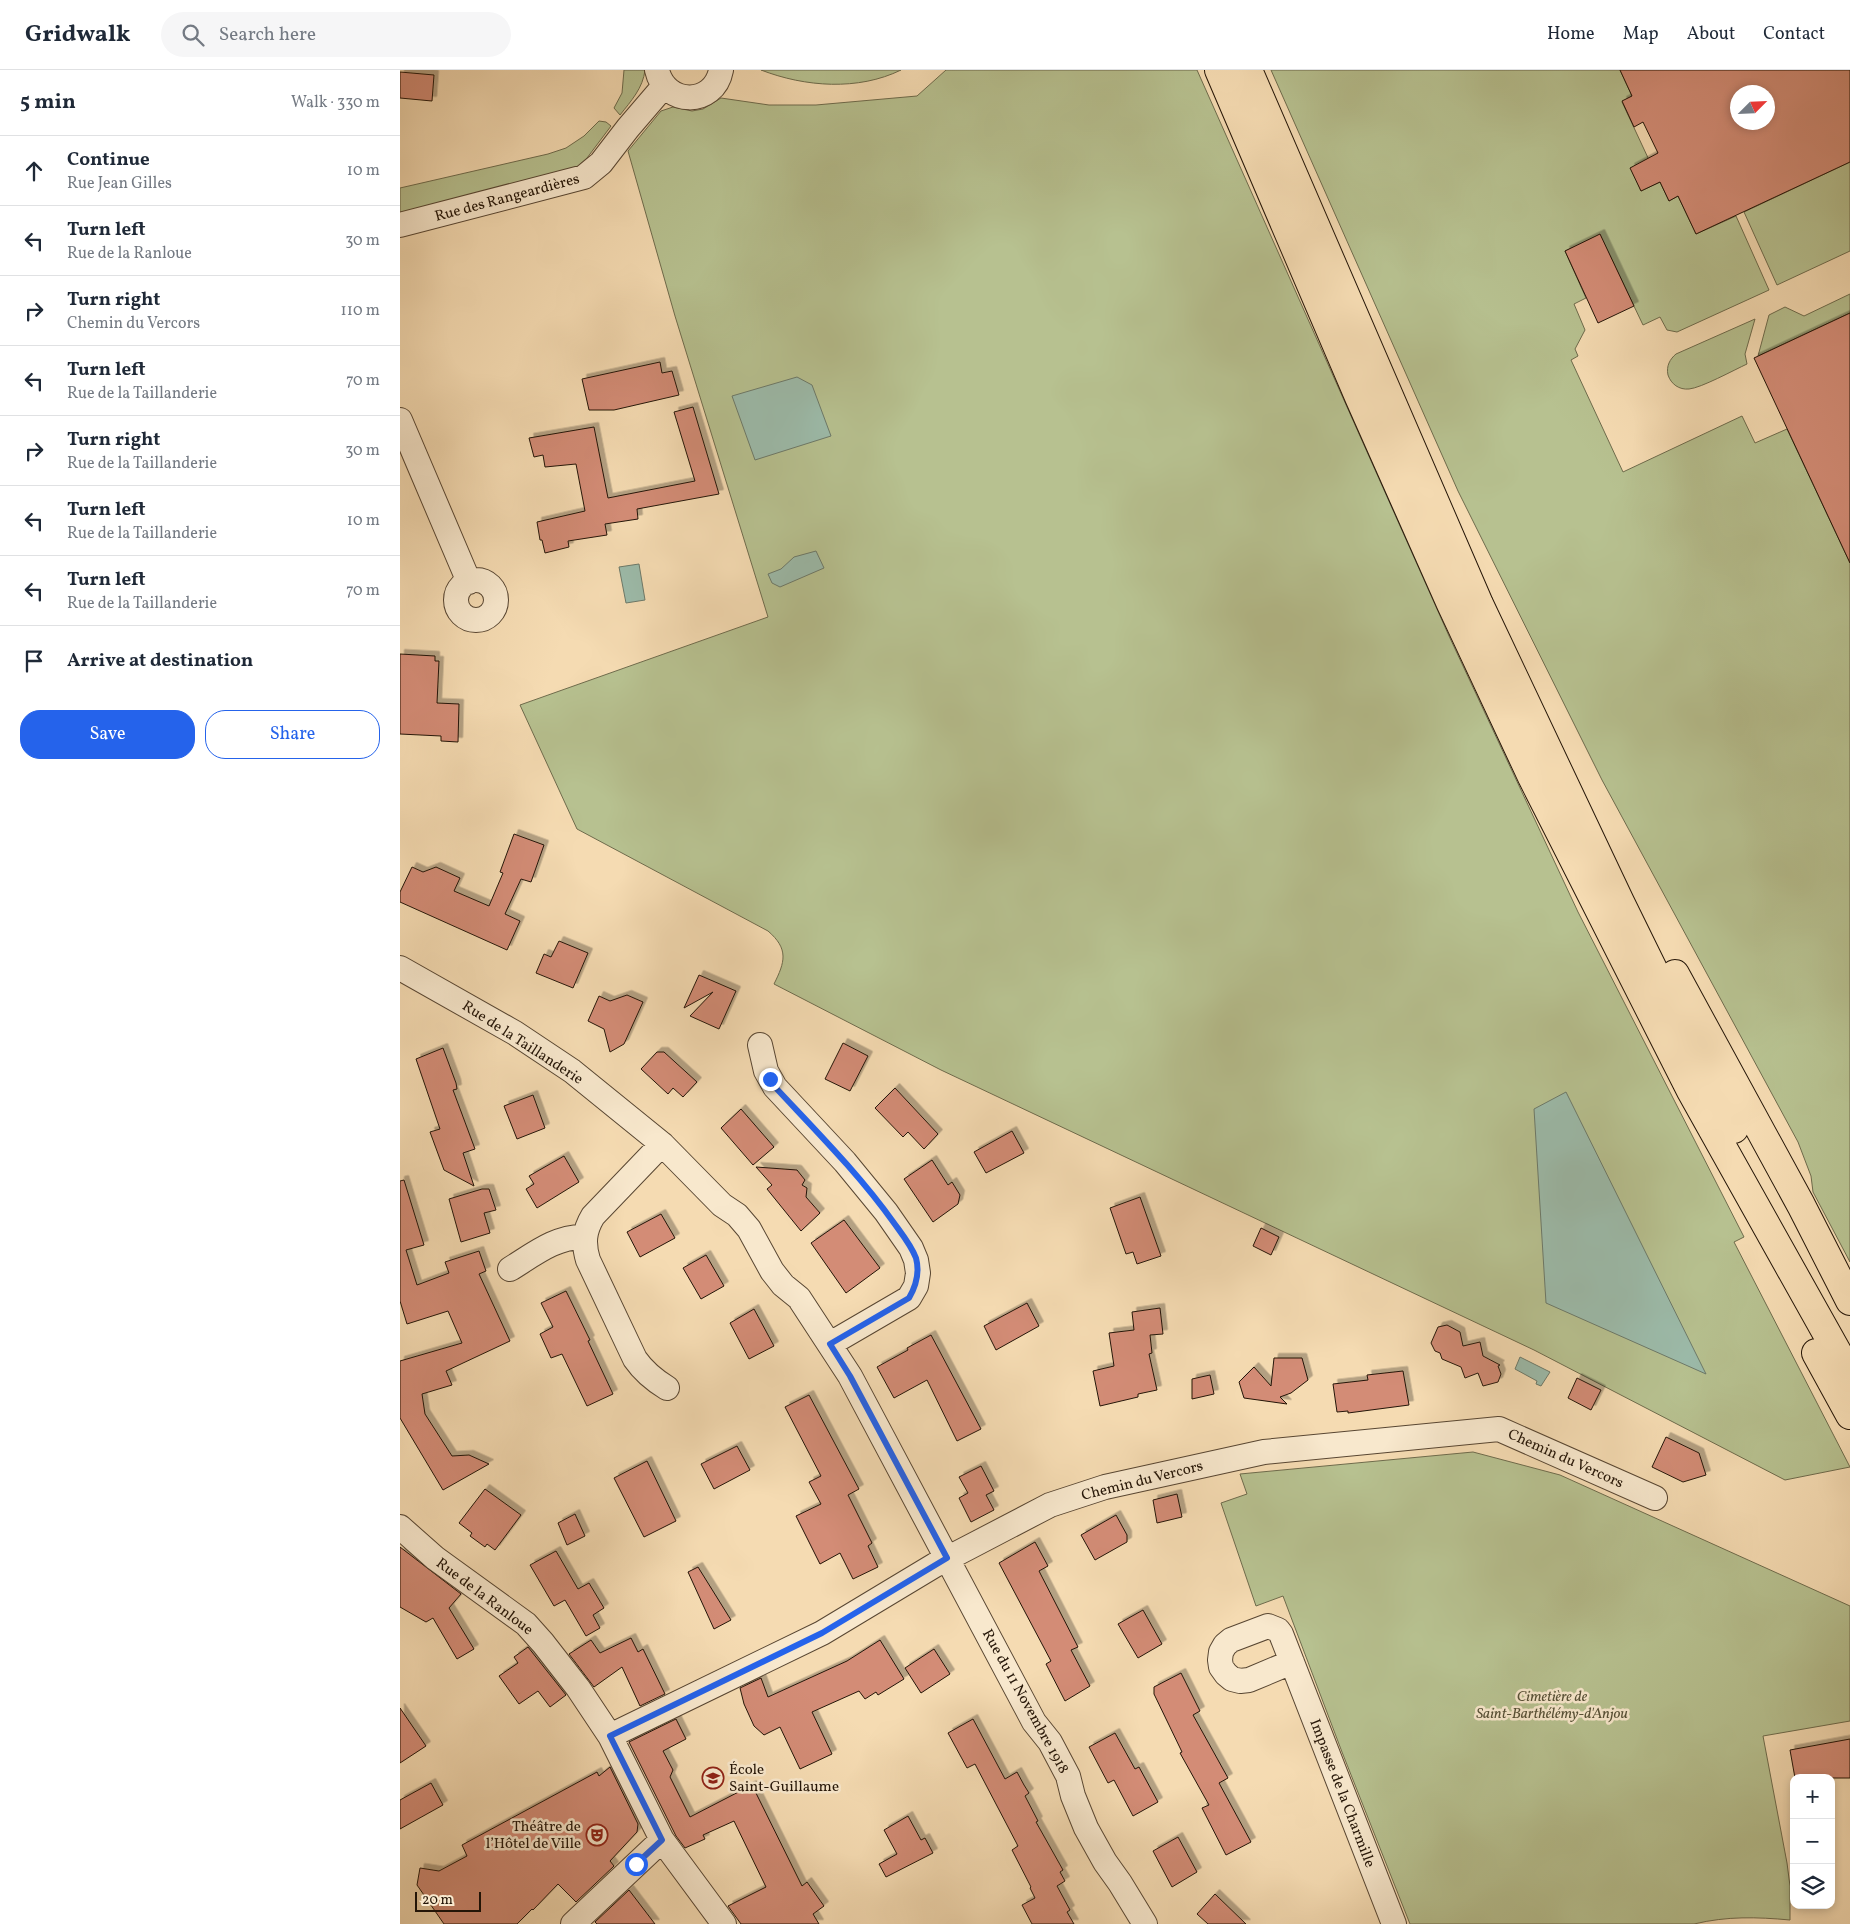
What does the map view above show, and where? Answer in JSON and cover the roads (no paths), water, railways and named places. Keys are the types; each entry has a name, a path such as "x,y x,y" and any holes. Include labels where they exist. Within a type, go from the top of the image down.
{"highway":[{"path":"1219,70 1355,388 1451,604 1532,777 1691,1091 1850,1375"},
{"path":"1248,70 1479,604 1620,902 1704,1073 1850,1345"},
{"path":"1572,799 1603,841 1850,1300"},
{"path":"1691,1091 1697,1121 1781,1286 1850,1415"},
{"path":"1801,1206 1829,1242 1850,1278"}],"street":[{"path":"661,78 672,93 681,97 691,98 710,90 721,70"},
{"name":"Rue des Rangeardières","path":"400,225 584,177 601,163 628,128 661,78"},
{"path":"400,420 469,582"},
{"name":"Rue de la Taillanderie","path":"400,968 545,1052 595,1089 662,1144 722,1205 737,1215 750,1230 772,1271 783,1285 799,1298 850,1376 947,1558"},
{"path":"760,1045 766,1071 775,1087 845,1162 886,1212 911,1248 916,1260 918,1273 916,1286 909,1298 830,1344"},
{"path":"662,1144 593,1216 587,1226 584,1237 584,1249 635,1358 643,1370 667,1388"},
{"path":"510,1269 558,1241 572,1237 584,1237"},
{"name":"Chemin du Vercors","path":"610,1736 822,1633 947,1558 1050,1505 1105,1486 1264,1452 1499,1429 1655,1498"},
{"name":"Rue de la Ranloue","path":"400,1527 435,1558 535,1633 569,1676 610,1736 662,1840 724,1924"},
{"name":"Rue du 11 Novembre 1918","path":"947,1558 1034,1722 1050,1742 1068,1776 1073,1796 1086,1828 1105,1862 1145,1924"},
{"name":"Impasse de la Charmille","path":"1292,1662 1394,1924"},
{"path":"573,1924 662,1840"}],"place":[{"name":"École Saint-Guillaume","path":"713,1778"},
{"name":"Théâtre de l’Hôtel de Ville","path":"597,1835"}],"park label":[{"name":"Cimetière de Saint-Barthélémy-d'Anjou","path":"1552,1704"}]}
